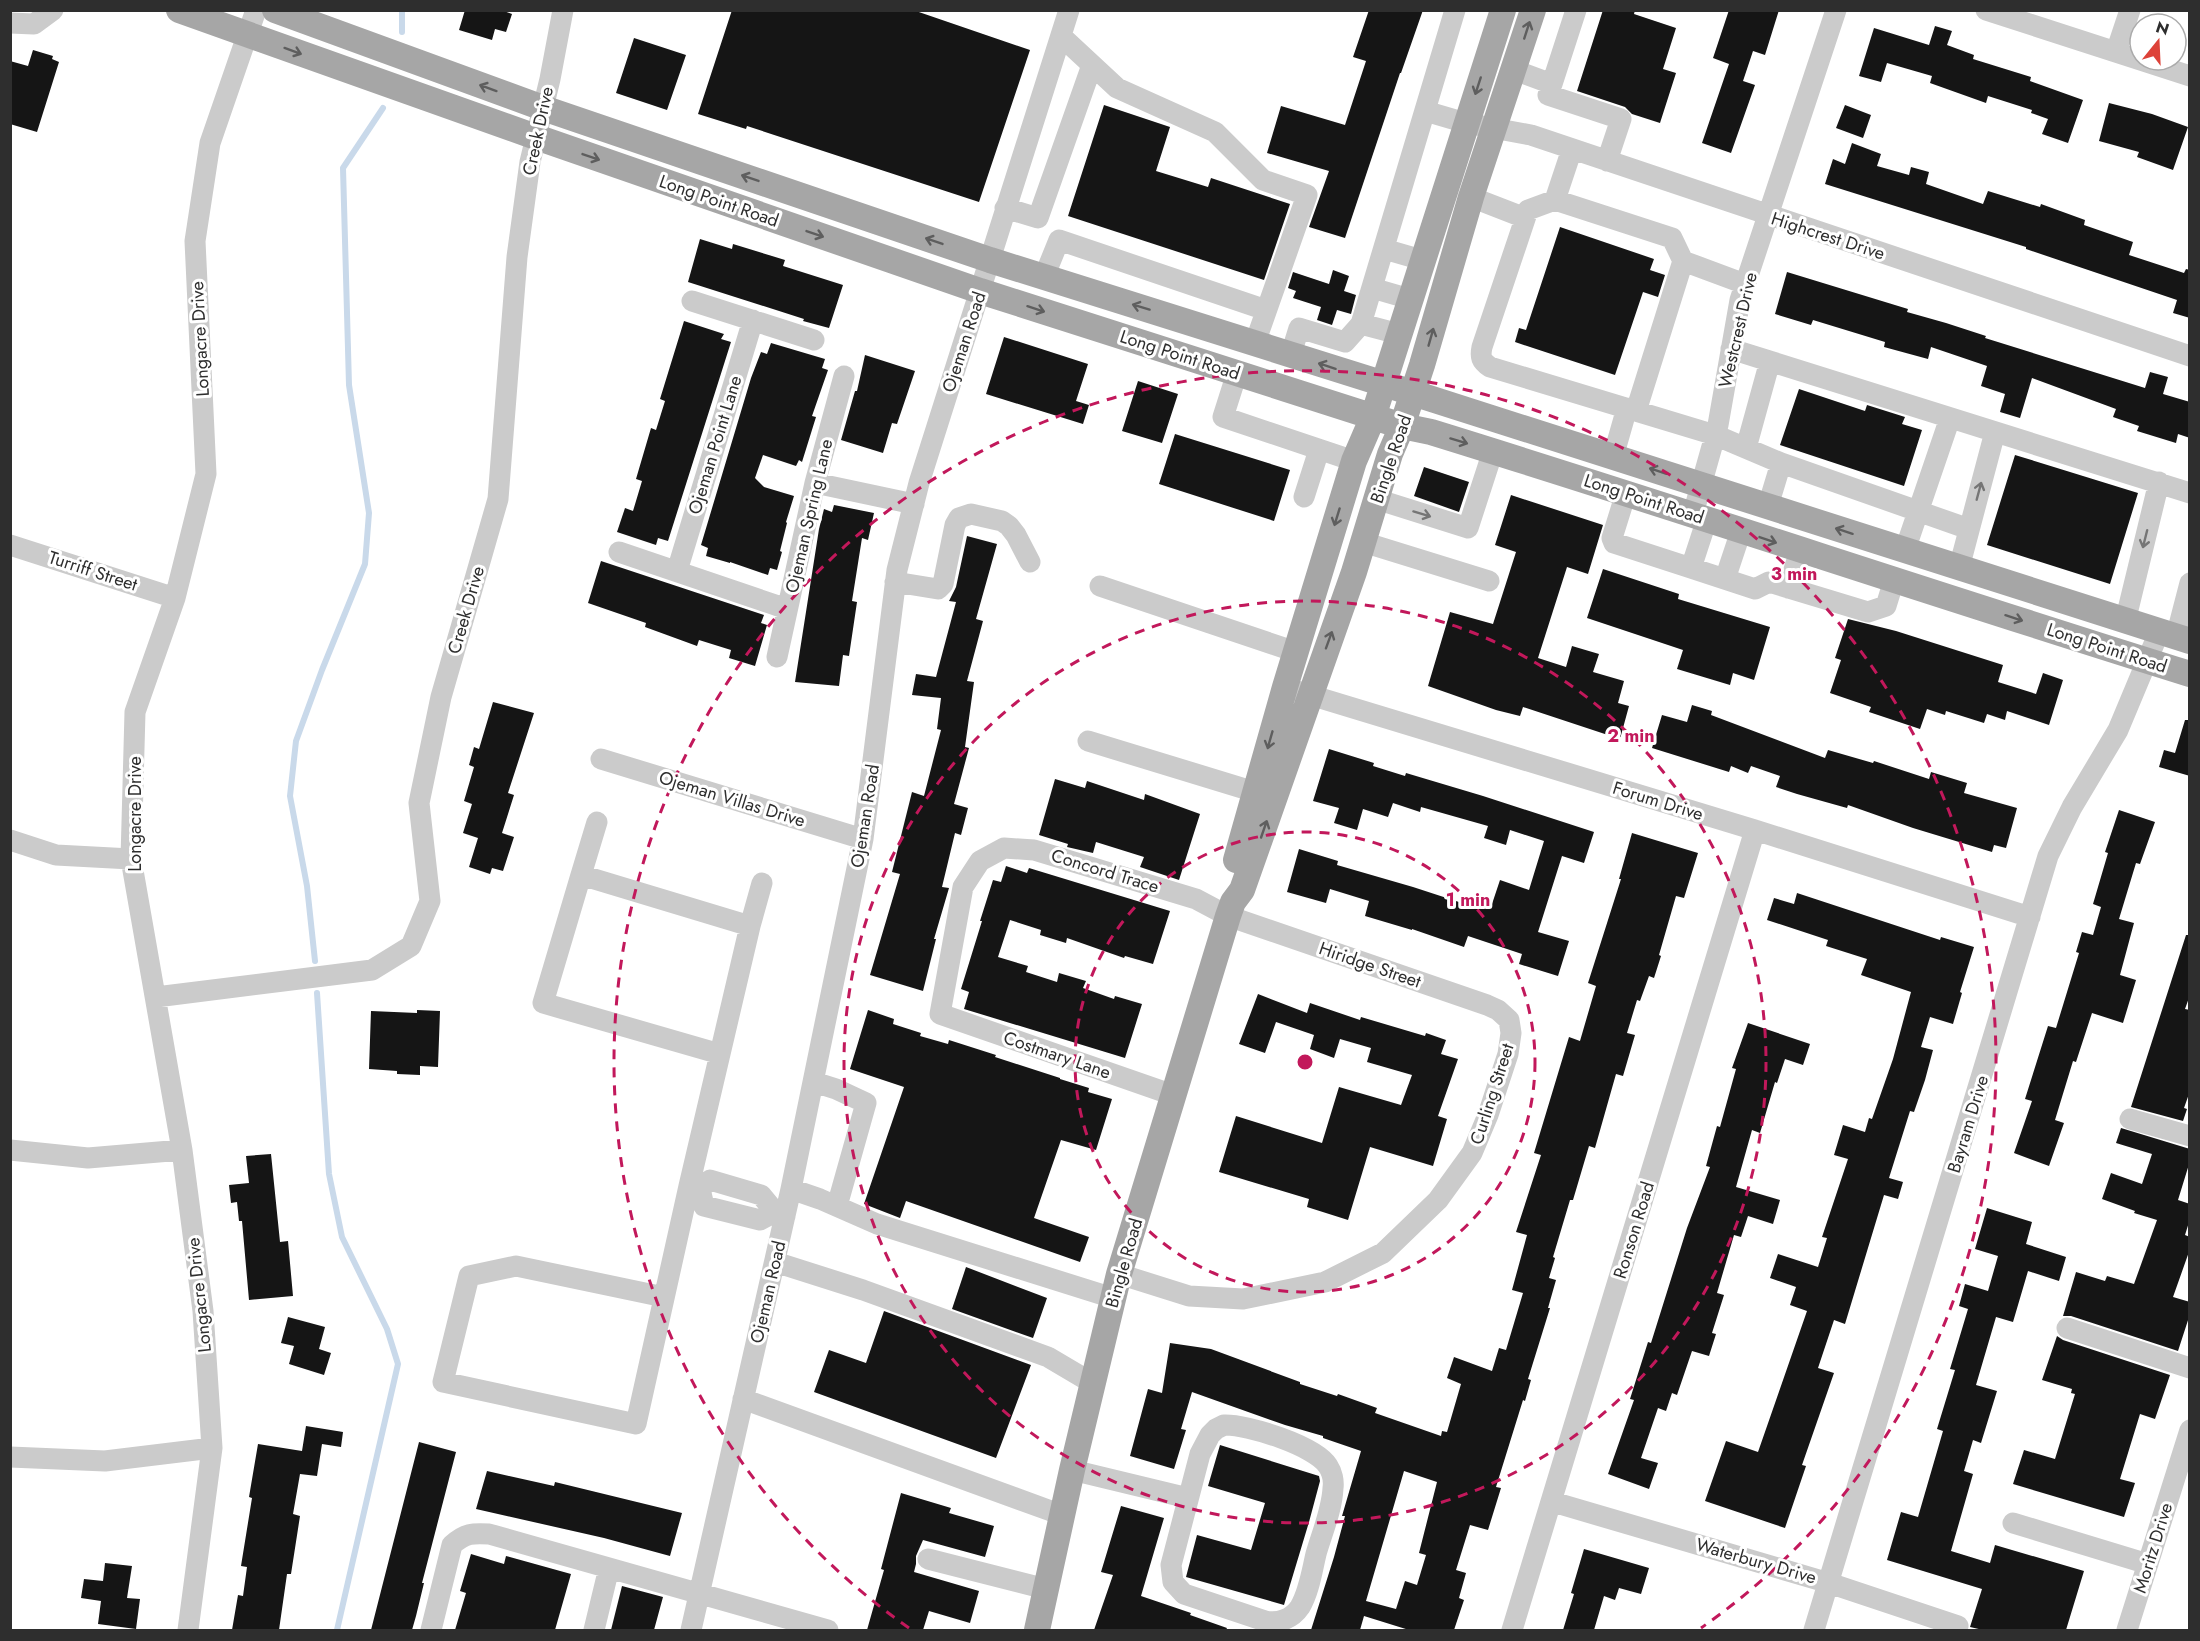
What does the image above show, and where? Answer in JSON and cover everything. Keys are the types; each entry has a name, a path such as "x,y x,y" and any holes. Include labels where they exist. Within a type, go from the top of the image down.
{"main road":[{"name":"Long Point Road","path":"178,10 980,291 1373,417 1431,432 1626,493 2190,674"},
{"name":"Long Point Road","path":"275,10 543,108 990,260 1701,484 2175,637"},
{"name":"Bingle Road","path":"1230,909 1229,887 1285,687 1354,461 1373,417 1503,10"},
{"name":"Bingle Road","path":"1037,1630 1116,1286 1173,1095 1230,909 1242,890 1363,542 1390,454 1413,393 1471,197 1533,10"},
{"path":"1164,351 1175,318"},
{"path":"1804,552 1844,553 1884,559 1895,557 1905,550"},
{"path":"1894,580 1919,573 1984,593 2057,600"}],"street":[{"path":"10,23 34,24 53,10"},
{"name":"Longacre Drive","path":"188,1630 212,1448 203,1311 182,1150 131,860 135,712 175,598 206,474 195,241 210,143 256,10"},
{"name":"Creek Drive","path":"156,997 372,970 411,946 430,902 419,804 441,697 498,499 517,257 530,162 562,10"},
{"name":"Ojeman Road","path":"691,1630 775,1262 780,1214 791,1189 814,1083 862,839 895,582 914,504 947,393 1069,10"},
{"path":"1291,354 1299,328 1345,342 1361,324 1455,10"},
{"path":"1576,10 1548,95 1621,119 1607,161"},
{"name":"Westcrest Drive","path":"1691,568 1700,517 1701,484 1715,435 1745,284 1836,10"},
{"path":"1986,10 2190,76"},
{"path":"2116,52 2130,10"},
{"path":"1061,36 1117,88 1215,132 1263,180 1307,195 1254,343"},
{"path":"1038,218 1092,65"},
{"path":"1514,70 1551,84"},
{"name":"Highcrest Drive","path":"1425,111 1466,123 1531,135 2190,356"},
{"path":"1555,200 1572,149"},
{"path":"1471,197 1525,218"},
{"path":"1745,284 1683,261 1672,238 1555,200 1528,210 1480,356 1483,362 1490,367 1715,435 1781,463 1969,529"},
{"path":"1005,208 1038,218 1059,240 1266,310"},
{"path":"1044,277 1059,240"},
{"path":"1384,249 1422,260"},
{"path":"1613,457 1632,410 1683,261"},
{"path":"1372,288 1410,299"},
{"path":"692,301 814,340"},
{"name":"Ojeman Point Lane","path":"677,571 753,320"},
{"path":"1361,324 1399,334"},
{"path":"1731,349 2190,493"},
{"path":"1746,448 1770,361"},
{"path":"1237,374 1223,417 1354,461"},
{"name":"Ojeman Spring Lane","path":"777,657 815,483 844,376"},
{"path":"1905,550 1950,418"},
{"path":"1959,568 1995,432"},
{"path":"1304,497 1319,450"},
{"path":"1376,499 1468,528 1493,452"},
{"path":"1768,506 1781,463"},
{"path":"2125,621 2159,482"},
{"path":"815,483 914,504"},
{"path":"1626,493 1612,538 1614,543 1691,568 1755,588 1768,582 1868,612 1886,606 1894,580"},
{"path":"895,582 938,589 943,584 955,525 959,518 971,514 1002,521 1009,526 1030,562"},
{"path":"1725,579 1741,531"},
{"path":"1363,542 1490,581"},
{"name":"Turriff Street","path":"10,545 175,598"},
{"path":"619,552 787,609"},
{"path":"1788,588 1804,552"},
{"name":"Bayram Drive","path":"1814,1630 2048,856 2072,807 2118,730 2147,660 2175,637 2187,606 2190,583"},
{"path":"1100,586 1296,652"},
{"name":"Forum Drive","path":"1285,687 1755,830 2030,917"},
{"path":"1088,741 1255,792"},
{"name":"Ojeman Villas Drive","path":"601,759 862,839"},
{"path":"597,822 543,1003 720,1054"},
{"name":"Ronson Road","path":"1512,1630 1755,830"},
{"path":"10,840 56,855 131,860"},
{"name":"Concord Trace","path":"940,1014 963,886 980,861 1004,848 1034,850 1230,909"},
{"path":"581,875 750,926"},
{"path":"664,1297 516,1266 469,1276 443,1382 636,1424 664,1297 694,1188 720,1054 762,884"},
{"name":"Hiridge Street","path":"1230,909 1487,1005 1498,1010 1509,1020"},
{"name":"Costmary Lane","path":"940,1014 1173,1095"},
{"name":"Curling Street","path":"791,1189 877,1224 1116,1286 1189,1296 1243,1299 1325,1282 1383,1253 1438,1200 1472,1153 1488,1115 1508,1054 1511,1033 1509,1020"},
{"path":"814,1083 836,1089 866,1103 837,1206"},
{"path":"2130,1119 2190,1136"},
{"path":"10,1150 88,1158 182,1150"},
{"path":"710,1180 761,1195 780,1214 760,1220 704,1206 694,1188 710,1180"},
{"path":"731,1213 738,1189"},
{"path":"775,1262 863,1290 1048,1357 1092,1383"},
{"path":"2067,1328 2190,1368"},
{"path":"743,1399 1062,1515"},
{"path":"1224,1425 1245,1427 1304,1447 1322,1458 1329,1466 1334,1484 1301,1606 1288,1617 1273,1623 1184,1594 1173,1582 1171,1565 1188,1498 1204,1443 1216,1428 1224,1425"},
{"name":"Moritz Drive","path":"2127,1630 2190,1430"},
{"path":"10,1457 105,1461 212,1448"},
{"path":"1072,1470 1188,1498"},
{"name":"Waterbury Drive","path":"1552,1502 1829,1583 1958,1626"},
{"path":"2013,1523 2148,1564"},
{"path":"430,1630 452,1545 462,1536 471,1533 489,1534 828,1630"},
{"path":"928,1559 1046,1589"},
{"path":"594,1630 609,1568"}],"building":[{"path":"465,10 501,10 512,14 506,32 495,29 492,40 459,30"},
{"path":"732,10 913,10 1030,50 979,202 747,126 746,129 698,114"},
{"path":"1369,10 1423,10 1345,238 1309,227 1329,171 1267,153 1281,106 1345,125 1366,61 1353,57"},
{"path":"1603,10 1635,10 1634,14 1676,28 1663,69 1676,73 1660,123 1632,114 1625,107 1577,91"},
{"path":"1729,10 1779,10 1765,55 1753,51 1743,81 1755,85 1731,153 1702,143 1729,64 1713,58"},
{"path":"1935,26 1952,31 1947,45 1974,55 1973,59 2031,77 2030,81 2083,100 2068,143 2042,134 2048,119 2031,113 2032,110 1988,96 1986,103 1930,83 1932,76 1887,63 1881,82 1859,76 1874,28 1929,45"},
{"path":"634,38 686,55 667,110 616,93"},
{"path":"33,50 53,56 52,59 59,62 37,132 10,124 10,61 28,66"},
{"path":"2109,103 2152,114 2188,127 2173,170 2137,157 2139,152 2099,141"},
{"path":"1104,105 1170,127 1156,171 1208,187 1211,178 1290,204 1264,280 1068,216"},
{"path":"1845,105 1871,115 1863,138 1836,128"},
{"path":"1852,143 1881,154 1877,166 1909,175 1911,167 1929,172 1926,184 1983,204 1988,191 2040,207 2041,204 2085,220 2084,225 2133,242 2129,255 2184,273 2186,269 2190,270 2190,318 2173,313 2177,300 2026,249 2026,247 1825,184 1833,159 1845,164"},
{"path":"1560,227 1654,259 1650,270 1665,275 1658,297 1643,292 1615,375 1515,342 1519,328 1526,330"},
{"path":"700,239 732,249 733,244 785,260 783,266 843,285 829,328 688,282"},
{"path":"1333,270 1349,276 1344,291 1356,295 1351,314 1337,310 1332,325 1317,320 1321,307 1293,298 1296,291 1288,288 1293,272 1329,284"},
{"path":"1787,272 1908,309 1907,312 1986,336 1985,338 2145,388 2150,372 2168,377 2163,394 2190,402 2190,438 2178,434 2176,443 2137,431 2139,426 2113,417 2116,409 2032,378 2020,418 2000,412 2005,394 1981,386 1987,366 1931,347 1928,359 1884,347 1885,342 1813,320 1811,325 1775,314"},
{"path":"684,321 724,334 721,339 731,342 668,541 658,538 656,545 617,532 625,508 633,511 642,481 636,479 651,428 656,430 665,401 660,399"},
{"path":"1004,337 1088,364 1076,401 1089,405 1083,424 986,394"},
{"path":"771,343 825,359 822,368 828,370 812,416 816,417 802,462 799,460 796,466 763,455 755,478 764,487 794,496 786,522 777,570 770,568 768,575 706,556 708,548 701,545 751,378 761,352 767,354"},
{"path":"865,355 915,371 897,424 892,423 883,453 841,440 855,391 857,391"},
{"path":"1138,381 1178,394 1162,443 1122,431"},
{"path":"1799,389 1865,411 1867,405 1905,417 1902,424 1922,430 1904,486 1780,445"},
{"path":"1175,434 1290,470 1274,521 1159,484"},
{"path":"2015,455 2138,493 2110,584 1987,545"},
{"path":"1424,467 1469,482 1459,512 1414,496"},
{"path":"1511,495 1603,525 1588,574 1567,567 1538,658 1566,667 1572,646 1599,654 1593,672 1624,681 1618,703 1629,706 1620,739 1523,707 1520,716 1496,710 1428,686 1450,612 1493,624 1516,552 1495,545"},
{"path":"834,505 874,513 868,540 862,538 852,601 857,602 849,656 843,655 839,686 795,682 819,529 824,509 832,512"},
{"path":"967,536 997,544 976,619 983,621 967,681 974,682 965,747 969,748 954,804 968,808 961,835 955,833 942,887 949,888 934,939 936,939 923,991 870,975 900,874 892,872 912,792 924,796 941,730 937,729 941,698 912,695 916,674 936,677 956,602 949,601 956,587"},
{"path":"601,561 764,615 761,623 767,625 755,666 729,658 731,650 699,640 697,646 645,627 646,623 588,603"},
{"path":"1603,569 1679,594 1678,599 1770,627 1754,680 1733,673 1730,685 1677,669 1683,650 1587,618"},
{"path":"1848,619 1896,631 2003,665 1998,682 2036,694 2043,673 2063,680 2049,725 2007,711 2005,720 1987,714 1984,723 1946,711 1945,715 1927,709 1920,729 1869,712 1871,707 1830,693 1841,660 1835,658"},
{"path":"493,702 534,713 508,793 514,795 502,833 514,837 503,871 492,868 490,874 469,867 478,838 463,833 472,804 464,801 474,767 469,765 474,747 479,749"},
{"path":"1692,705 1712,711 1711,715 1825,758 1828,750 1873,763 1874,761 1929,779 1931,772 1967,783 1964,793 2017,808 2006,848 1994,845 1992,852 1848,805 1847,808 1797,794 1776,787 1780,776 1751,766 1748,773 1731,766 1729,772 1652,748 1662,715 1687,722"},
{"path":"2185,720 2190,720 2190,776 2159,767 2164,750 2175,753"},
{"path":"1329,749 1374,763 1373,766 1405,776 1406,773 1594,832 1584,863 1562,856 1538,932 1569,941 1558,976 1519,964 1522,954 1468,936 1464,947 1365,916 1369,901 1330,889 1326,903 1287,892 1299,849 1338,861 1337,865 1462,903 1465,895 1492,904 1500,880 1529,890 1544,841 1510,830 1506,845 1484,838 1488,826 1421,807 1420,812 1393,803 1388,817 1363,809 1357,830 1334,823 1339,808 1313,801"},
{"path":"1055,779 1085,788 1087,781 1144,800 1145,794 1200,814 1179,880 1140,867 1144,857 1096,842 1093,853 1067,847 1068,844 1039,835"},
{"path":"2119,810 2155,822 2140,864 2136,863 2119,919 2134,923 2120,975 2136,980 2123,1023 2092,1013 2076,1062 2073,1061 2055,1120 2064,1123 2049,1166 2014,1153 2032,1101 2025,1099 2048,1026 2056,1028 2079,953 2076,952 2082,932 2093,935 2101,907 2093,904 2108,853 2105,852"},
{"path":"1632,833 1698,853 1684,898 1676,896 1654,978 1649,976 1640,1001 1637,1000 1627,1033 1635,1035 1623,1076 1616,1074 1595,1148 1589,1146 1573,1200 1570,1200 1549,1278 1556,1280 1548,1308 1550,1308 1528,1379 1531,1380 1525,1401 1523,1400 1496,1487 1501,1488 1488,1530 1470,1525 1456,1570 1466,1573 1459,1598 1464,1600 1454,1630 1409,1630 1364,1616 1360,1630 1311,1630 1334,1557 1345,1516 1342,1516 1361,1451 1192,1392 1181,1429 1186,1430 1174,1469 1130,1456 1148,1389 1162,1393 1170,1343 1211,1349 1300,1382 1300,1384 1377,1408 1375,1413 1441,1436 1442,1431 1447,1432 1461,1384 1447,1378 1454,1357 1492,1371 1499,1348 1506,1350 1523,1293 1512,1290 1527,1235 1516,1232 1541,1155 1534,1153 1569,1037 1580,1041 1596,986 1588,983 1621,879 1619,879","holes":["1404,1471 1437,1482 1419,1553 1426,1555 1417,1585 1405,1581 1396,1609 1366,1601"]},
{"path":"1006,866 1027,873 1029,868 1170,911 1153,964 1125,956 1124,958 1067,938 1066,943 1040,935 1041,930 1010,920 998,957 1028,966 1026,972 1057,982 1059,973 1086,981 1083,988 1114,999 1115,996 1142,1004 1125,1058 964,1009 969,992 961,989 982,921 980,921 993,880 1001,882"},
{"path":"1797,893 1940,940 1941,937 1974,947 1953,1024 1930,1017 1921,1047 1933,1050 1914,1112 1910,1111 1889,1178 1903,1182 1898,1199 1884,1195 1845,1324 1834,1320 1818,1368 1834,1373 1802,1465 1806,1466 1785,1528 1705,1501 1726,1441 1758,1452 1807,1311 1790,1305 1796,1287 1770,1278 1778,1254 1818,1267 1827,1238 1822,1237 1848,1159 1834,1155 1843,1125 1865,1132 1869,1118 1872,1119 1893,1059 1911,992 1861,975 1867,959 1826,946 1828,940 1767,920 1774,898 1794,904"},
{"path":"2186,935 2190,935 2190,995 2185,1009 2190,1010 2190,1091 2184,1108 2187,1109 2183,1121 2131,1107"},
{"path":"1258,994 1307,1013 1310,1003 1360,1020 1361,1017 1446,1040 1441,1054 1458,1059 1438,1116 1447,1119 1433,1166 1370,1147 1348,1220 1307,1207 1309,1199 1219,1172 1236,1116 1322,1143 1339,1087 1401,1105 1412,1075 1367,1062 1371,1048 1340,1039 1334,1058 1310,1049 1314,1035 1276,1022 1265,1053 1239,1044"},
{"path":"417,1010 440,1011 438,1067 420,1066 420,1075 369,1069 371,1011 417,1013"},
{"path":"868,1010 894,1019 893,1024 921,1033 920,1036 948,1044 949,1040 996,1055 995,1057 1089,1088 1088,1092 1112,1099 1096,1150 1061,1140 1034,1218 1089,1237 1080,1262 906,1201 900,1218 864,1204 904,1087 850,1069"},
{"path":"1748,1023 1810,1044 1803,1065 1785,1059 1777,1083 1775,1082 1760,1133 1752,1130 1736,1187 1780,1200 1773,1224 1748,1216 1741,1237 1734,1235 1717,1293 1724,1295 1712,1333 1716,1334 1709,1356 1692,1351 1677,1395 1672,1393 1666,1411 1658,1408 1641,1458 1658,1463 1649,1489 1608,1474 1634,1400 1630,1399 1648,1342 1651,1343 1687,1228 1710,1167 1706,1166 1717,1126 1720,1127 1736,1069 1732,1068"},
{"path":"2121,1128 2190,1149 2190,1161 2178,1200 2190,1204 2190,1219 2185,1235 2190,1237 2190,1249 2173,1297 2190,1302 2190,1314 2178,1351 2071,1316 2063,1316 2076,1272 2105,1281 2107,1276 2134,1284 2157,1220 2102,1199 2111,1173 2142,1184 2152,1154 2116,1143"},
{"path":"271,1154 280,1242 288,1241 293,1296 249,1300 242,1221 239,1221 237,1202 231,1203 229,1185 249,1183 246,1156"},
{"path":"1987,1208 2032,1222 2026,1244 2066,1257 2059,1281 2028,1271 2013,1322 1996,1317 1976,1385 1997,1391 1981,1443 1973,1440 1964,1471 1973,1474 1951,1551 1990,1563 1995,1545 2084,1571 2066,1630 1983,1630 1970,1627 1982,1589 1887,1560 1901,1512 1918,1517 1943,1431 1937,1429 1955,1370 1950,1369 1968,1309 1959,1306 1965,1284 1988,1291 1998,1256 1975,1249"},
{"path":"966,1267 1047,1298 1033,1338 952,1309"},
{"path":"884,1311 1031,1365 996,1458 814,1392 829,1350 866,1363"},
{"path":"288,1317 325,1327 319,1349 331,1353 324,1375 289,1364 294,1346 281,1343"},
{"path":"2057,1336 2063,1340 2170,1375 2155,1419 2140,1414 2120,1479 2135,1483 2124,1517 2013,1484 2024,1450 2055,1459 2075,1394 2071,1393 2072,1389 2042,1380"},
{"path":"306,1426 343,1432 341,1447 322,1444 317,1476 300,1474 293,1514 300,1516 291,1574 287,1574 279,1630 232,1630 238,1595 243,1596 247,1567 241,1566 258,1444 302,1451"},
{"path":"419,1442 456,1452 422,1583 424,1583 416,1616 412,1630 371,1630"},
{"path":"1220,1445 1319,1476 1320,1481 1309,1522 1284,1605 1186,1577 1197,1535 1251,1550 1265,1503 1208,1486"},
{"path":"487,1471 554,1486 555,1482 682,1513 670,1556 604,1538 476,1509"},
{"path":"901,1493 951,1508 949,1513 994,1526 985,1557 923,1540 916,1556 914,1572 979,1591 970,1623 929,1611 923,1630 867,1630 884,1570 881,1569"},
{"path":"1121,1506 1164,1518 1141,1596 1191,1613 1190,1615 1227,1628 1226,1630 1094,1630 1113,1575 1101,1572"},
{"path":"1584,1549 1649,1568 1641,1594 1619,1588 1615,1600 1604,1596 1594,1630 1563,1630 1574,1594 1571,1593"},
{"path":"471,1554 504,1564 506,1556 571,1574 555,1630 455,1630 466,1593 460,1591"},
{"path":"105,1563 132,1566 127,1598 140,1599 136,1629 98,1624 101,1601 81,1598 84,1579 103,1581"},
{"path":"622,1586 663,1597 654,1630 611,1630"}],"waterway":[{"path":"402,10 402,32"},
{"path":"315,961 307,886 290,796 296,741 365,564 369,513 349,385 343,168 383,108"},
{"path":"317,993 329,1174 342,1237 387,1329 398,1364 337,1630"}]}
